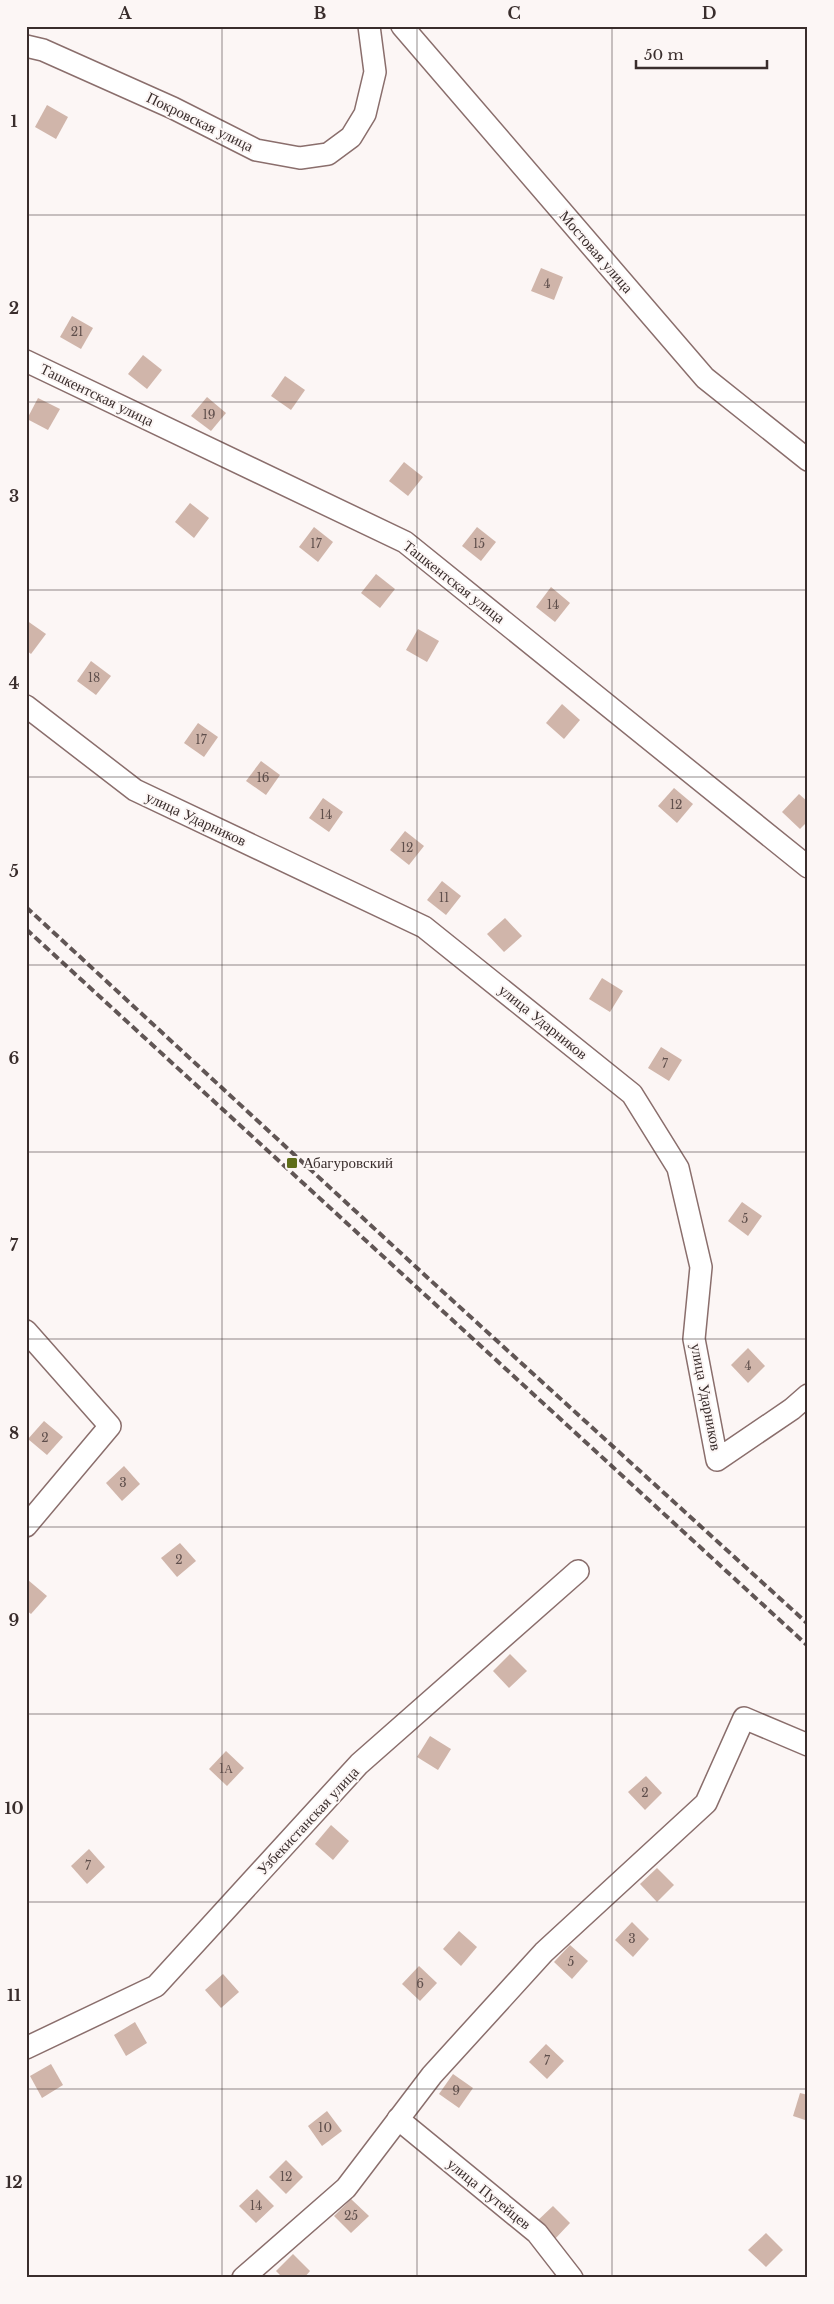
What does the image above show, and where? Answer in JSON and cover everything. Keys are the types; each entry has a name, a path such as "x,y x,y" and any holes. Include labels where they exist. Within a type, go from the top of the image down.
{"street":[{"name":"Покровская улица","path":"26,46 43,50 172,108 256,150 300,158 328,154 351,137 365,114 375,72 369,26"},
{"name":"Мостовая улица","path":"402,26 705,378 808,460"},
{"name":"Ташкентская улица","path":"26,361 405,542 808,867"},
{"name":"улица Ударников","path":"26,706 135,790 424,927 632,1094 678,1168 701,1267 694,1339 717,1460 792,1410 808,1396"},
{"path":"26,1331 110,1426 26,1526"},
{"name":"Узбекистанская улица","path":"26,2048 156,1986 359,1764 578,1572"},
{"path":"243,2278 346,2188 432,2075 544,1952 706,1803 744,1718 808,1745"},
{"name":"улица Путейцев","path":"398,2119 537,2233 572,2278"}],"building":[{"path":"47,105 68,117 56,139 35,127"},
{"path":"541,268 563,277 554,300 531,291"},
{"path":"72,316 93,328 81,349 60,337"},
{"path":"143,355 162,370 147,389 128,374"},
{"path":"285,376 305,390 291,410 271,396"},
{"path":"207,397 226,413 211,431 191,416"},
{"path":"38,398 60,409 48,430 27,419"},
{"path":"404,462 423,477 408,496 389,481"},
{"path":"190,503 209,518 194,538 175,522"},
{"path":"314,527 333,542 318,562 299,547"},
{"path":"477,527 496,542 481,561 462,546"},
{"path":"376,574 395,589 380,608 361,593"},
{"path":"551,587 570,603 555,622 536,607"},
{"path":"26,620 46,634 31,654 26,650"},
{"path":"418,629 439,641 427,662 406,650"},
{"path":"91,661 111,676 96,695 77,681"},
{"path":"562,704 580,720 564,739 546,723"},
{"path":"198,723 218,737 204,757 184,743"},
{"path":"261,761 280,775 266,795 246,781"},
{"path":"674,788 693,804 677,823 658,806"},
{"path":"799,794 808,802 808,821 800,829 782,812"},
{"path":"323,798 343,812 329,832 309,818"},
{"path":"405,831 424,846 409,865 390,850"},
{"path":"442,881 461,896 446,915 427,900"},
{"path":"505,918 522,936 504,952 487,934"},
{"path":"602,978 623,991 610,1012 589,999"},
{"path":"661,1047 682,1060 669,1081 648,1068"},
{"path":"742,1202 762,1216 748,1236 728,1221"},
{"path":"748,1348 765,1366 748,1383 731,1365"},
{"path":"44,1421 63,1437 47,1455 28,1439"},
{"path":"124,1466 140,1484 122,1501 106,1483"},
{"path":"180,1543 196,1561 177,1577 161,1558"},
{"path":"28,1580 47,1596 31,1614 26,1610 26,1582"},
{"path":"510,1654 527,1671 509,1688 493,1671"},
{"path":"430,1736 451,1749 438,1770 417,1757"},
{"path":"226,1751 244,1768 227,1786 209,1769"},
{"path":"646,1776 662,1793 645,1810 628,1792"},
{"path":"331,1825 349,1841 333,1860 315,1844"},
{"path":"89,1849 105,1867 87,1884 71,1866"},
{"path":"657,1868 674,1885 657,1902 640,1884"},
{"path":"632,1922 649,1939 633,1957 615,1940"},
{"path":"459,1931 477,1947 461,1966 443,1949"},
{"path":"570,1945 588,1961 572,1979 554,1962"},
{"path":"419,1966 437,1983 420,2001 402,1984"},
{"path":"223,1974 239,1992 221,2008 205,1990"},
{"path":"135,2022 147,2043 126,2056 114,2035"},
{"path":"546,2044 564,2061 547,2079 529,2062"},
{"path":"51,2064 63,2085 42,2098 30,2076"},
{"path":"453,2074 473,2088 459,2108 439,2094"},
{"path":"800,2093 808,2095 808,2121 793,2116"},
{"path":"327,2111 342,2131 322,2146 308,2126"},
{"path":"286,2160 303,2177 286,2194 269,2177"},
{"path":"257,2189 274,2206 256,2223 239,2206"},
{"path":"351,2199 369,2216 351,2233 334,2216"},
{"path":"553,2206 570,2223 553,2241 535,2223"},
{"path":"766,2233 783,2250 766,2267 748,2250"},
{"path":"293,2254 310,2271 304,2278 283,2278 276,2271"}],"railway":[{"path":"26,907 429,1279 808,1624"},
{"path":"26,929 808,1646"}],"place":[{"name":"Абагуровский","path":"292,1163"}]}
